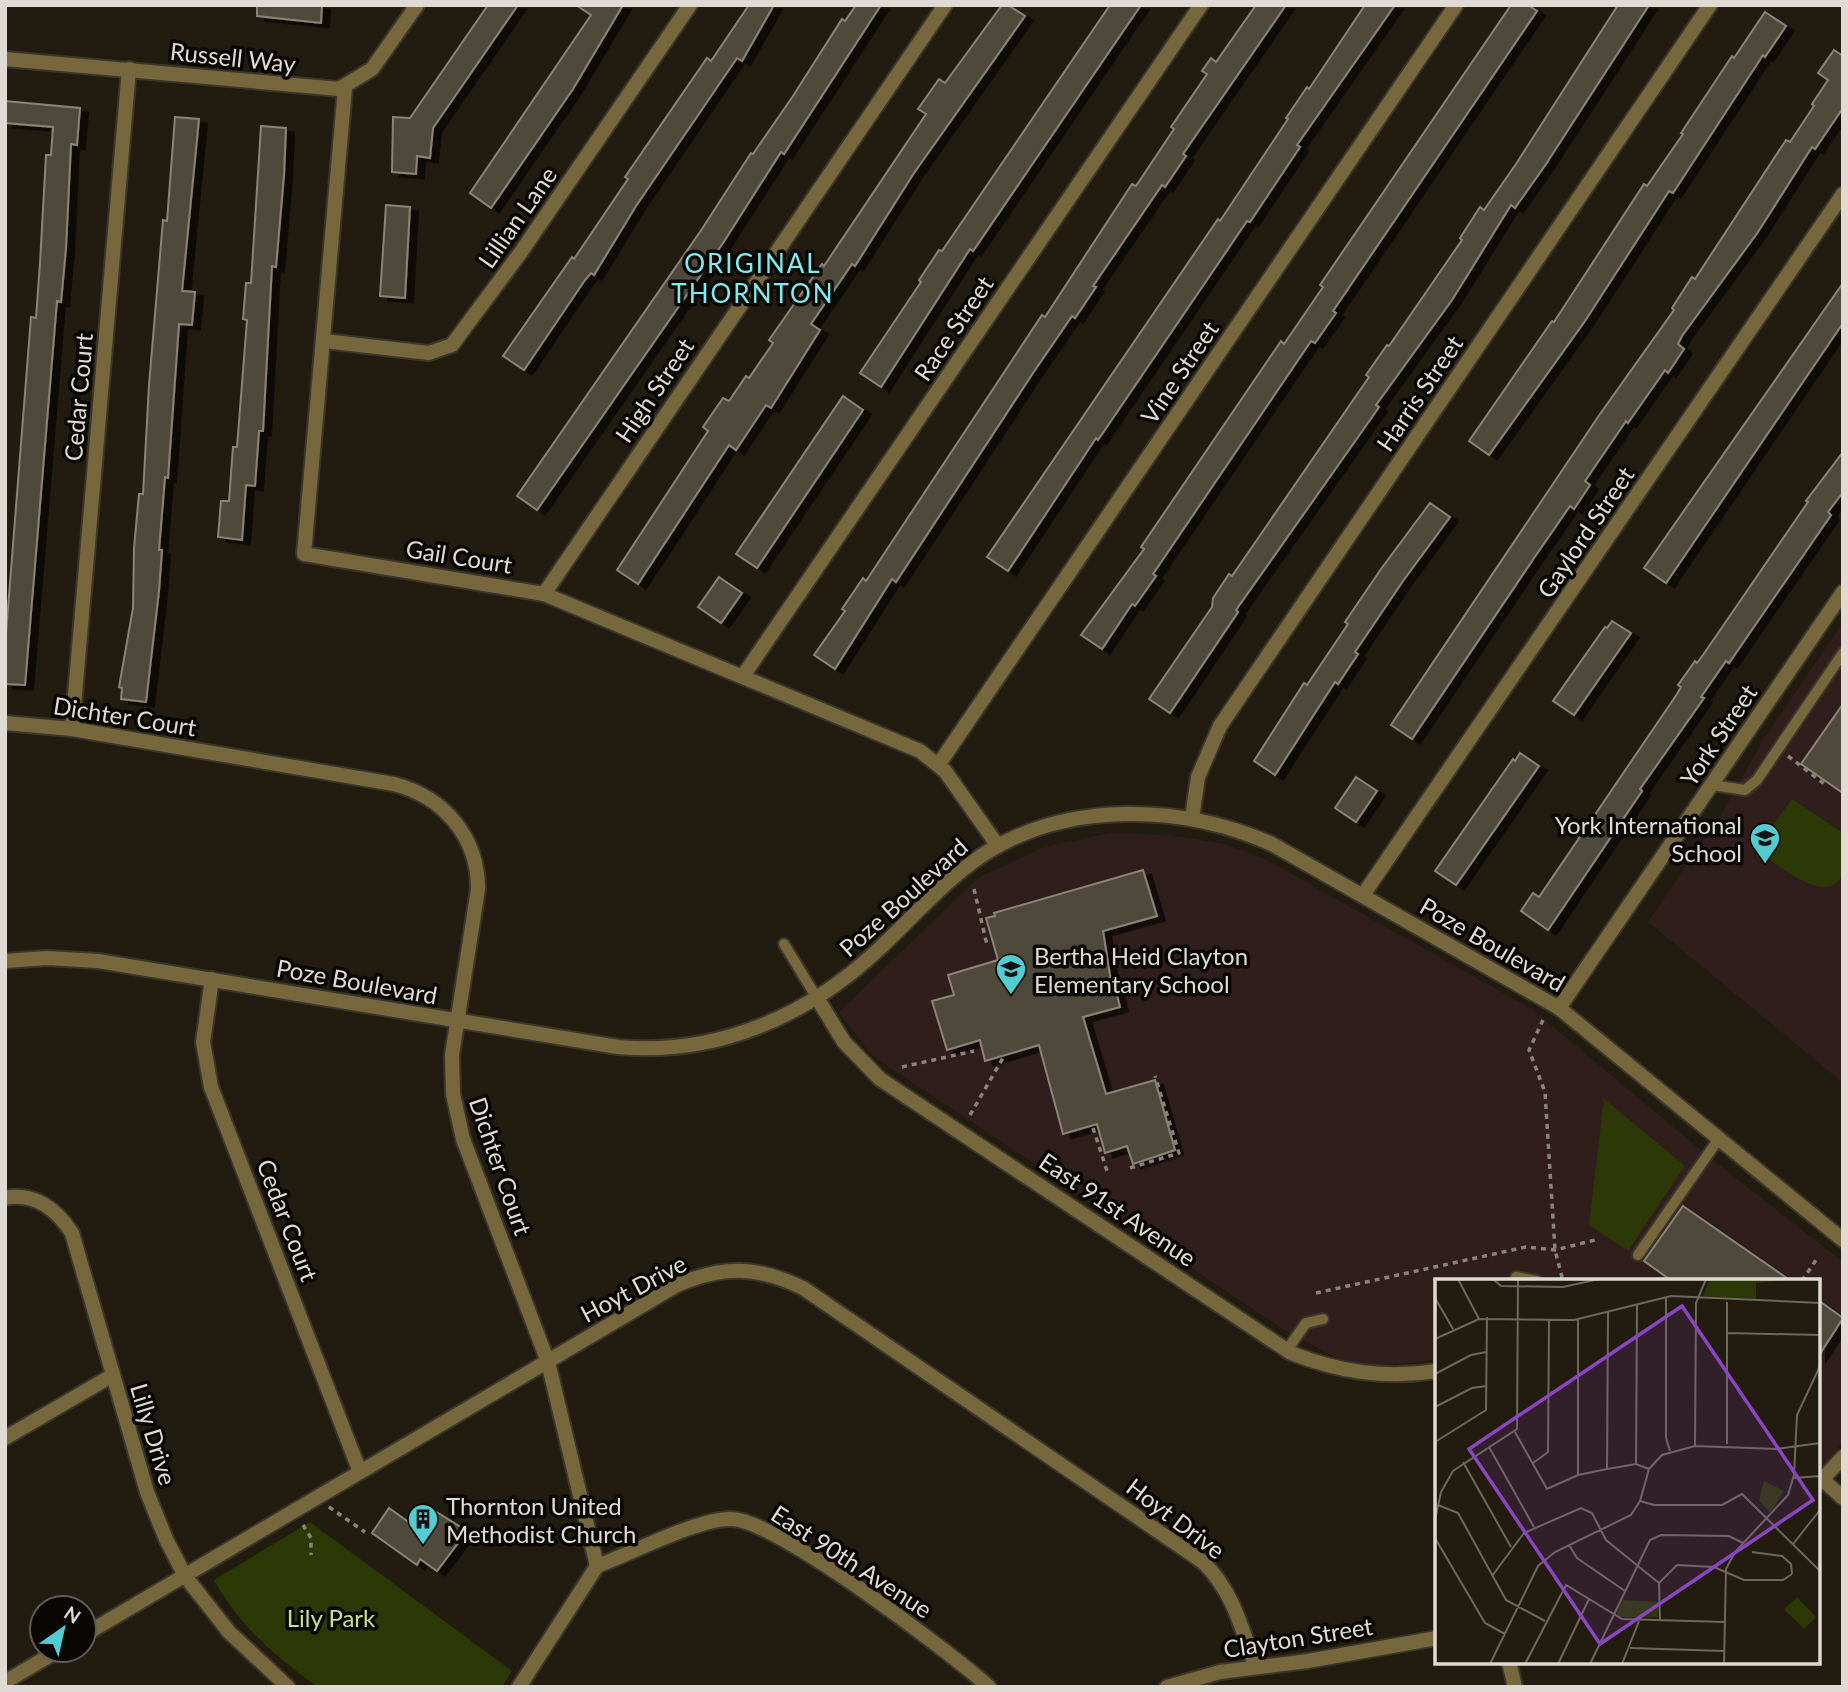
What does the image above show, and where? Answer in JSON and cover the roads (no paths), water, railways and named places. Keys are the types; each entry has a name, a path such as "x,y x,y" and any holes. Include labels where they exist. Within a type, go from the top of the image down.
{"street":[{"path":"345,88 372,69 417,5"},
{"name":"Lillian Lane","path":"324,341 429,353 452,345 521,252 690,5"},
{"name":"High Street","path":"544,594 945,5"},
{"name":"Race Street","path":"743,676 1201,5"},
{"name":"Vine Street","path":"939,764 1456,5"},
{"name":"Harris Street","path":"1192,818 1198,777 1220,726 1710,5"},
{"name":"Russell Way","path":"5,59 322,89 345,88"},
{"name":"Cedar Court","path":"72,729 129,69"},
{"name":"Gail Court","path":"345,88 304,554 544,594 743,676 920,751 939,764 998,846"},
{"name":"Gaylord Street","path":"1363,895 1843,194"},
{"name":"York Street","path":"1559,1008 1843,592"},
{"name":"Dichter Court","path":"5,723 72,729 394,784 432,799 461,828 478,873 476,908 451,1079 463,1139 548,1362 597,1566"},
{"name":"Poze Boulevard","path":"5,961 47,958 99,961 618,1047 673,1047 704,1043 757,1028 817,998 878,950 939,891 998,846 1069,822 1102,816 1130,813 1192,818 1260,839 1559,1008 1843,1240"},
{"name":"Cedar Court","path":"212,979 203,1042 211,1087 360,1472"},
{"name":"East 91st Avenue","path":"817,998 844,1042 880,1079 1287,1350 1341,1371 1398,1375 1435,1371"},
{"name":"Lilly Drive","path":"5,1198 23,1196 51,1208 72,1233 147,1492 166,1539 185,1576 229,1632 288,1687"},
{"name":"Hoyt Drive","path":"98,1627 694,1278 744,1270 780,1277 803,1288 1203,1562 1214,1573 1233,1602 1255,1666"},
{"path":"5,1438 113,1375"},
{"path":"1843,1457 1820,1482 1843,1498"},
{"name":"East 90th Avenue","path":"597,1566 719,1519 749,1521 776,1534 910,1625 989,1687"},
{"path":"519,1687 597,1566"},
{"name":"Clayton Street","path":"1167,1687 1220,1672 1308,1661 1435,1637"},
{"path":"5,1682 35,1664"},
{"path":"1509,1664 1515,1687"}],"lane":[{"path":"1712,785 1745,790 1757,780 1843,653"},
{"path":"785,944 817,998"},
{"path":"1638,1255 1720,1137"},
{"path":"1516,1277 1526,1279"},
{"path":"1287,1350 1306,1323 1323,1319"}],"place":[{"name":"York International School","path":"1765,865"},
{"name":"Bertha Heid Clayton Elementary School","path":"1011,996"},
{"name":"Thornton United Methodist Church","path":"423,1546"}],"district":[{"name":"ORIGINAL THORNTON","path":"753,278"}],"park label":[{"name":"Lily Park","path":"331,1617"}]}
